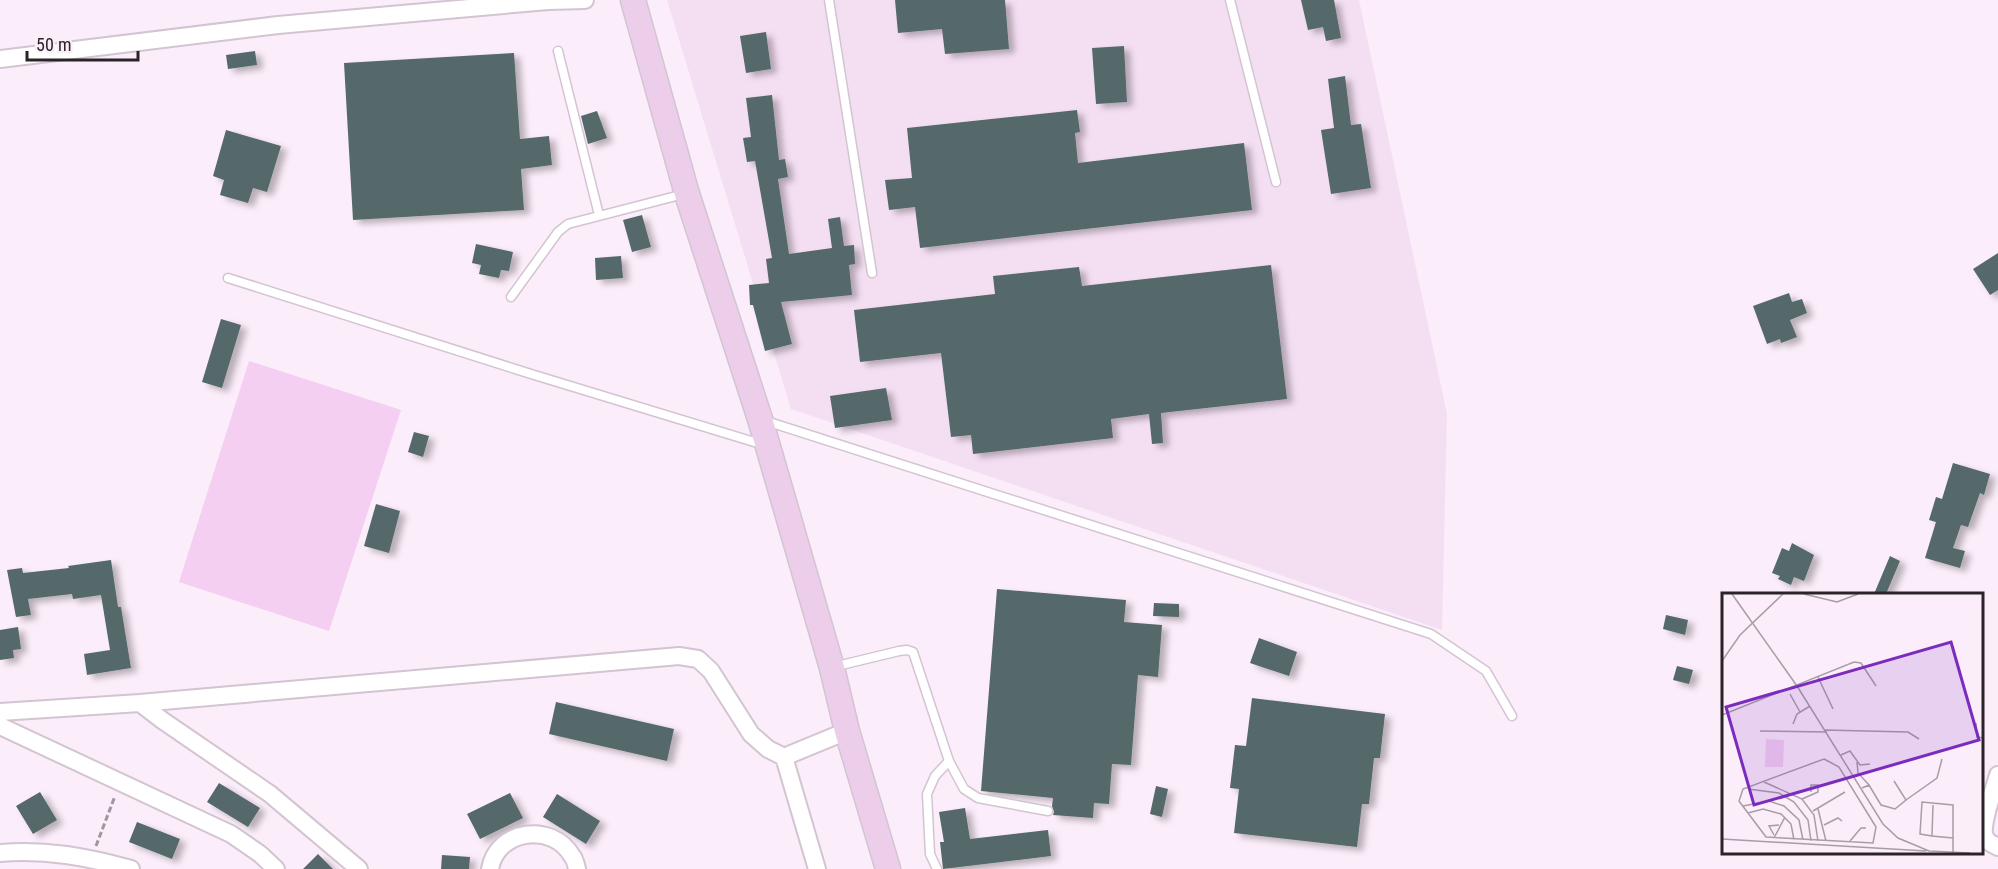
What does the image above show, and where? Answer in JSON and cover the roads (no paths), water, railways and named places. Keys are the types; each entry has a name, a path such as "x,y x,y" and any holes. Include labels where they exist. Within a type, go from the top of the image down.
{"main road":[{"path":"633,0 687,194 760,419 888,869"}],"street":[{"path":"0,59 278,25 548,1 585,0"},
{"path":"0,712 140,703 679,656 698,659 711,671 751,734 768,749 784,756 847,731"},
{"path":"140,703 270,794 359,869"},
{"path":"0,726 231,834 260,854 276,869"},
{"path":"784,756 817,869"},
{"path":"1998,775 1984,834 1988,842 1998,847"},
{"path":"490,869 498,850 512,838 528,833 546,835 561,843 573,856 577,869"},
{"path":"0,853 40,851 91,859 131,869"}],"lane":[{"path":"828,0 872,273"},
{"path":"1230,0 1276,182"},
{"path":"558,51 599,215"},
{"path":"511,297 558,232 568,224 687,194"},
{"path":"228,278 767,446"},
{"path":"760,419 1431,634 1486,671 1512,716"},
{"path":"832,668 899,651 913,652 949,761 964,789 978,798 1048,811"},
{"path":"937,869 930,854 927,794 935,777 949,761"}]}
